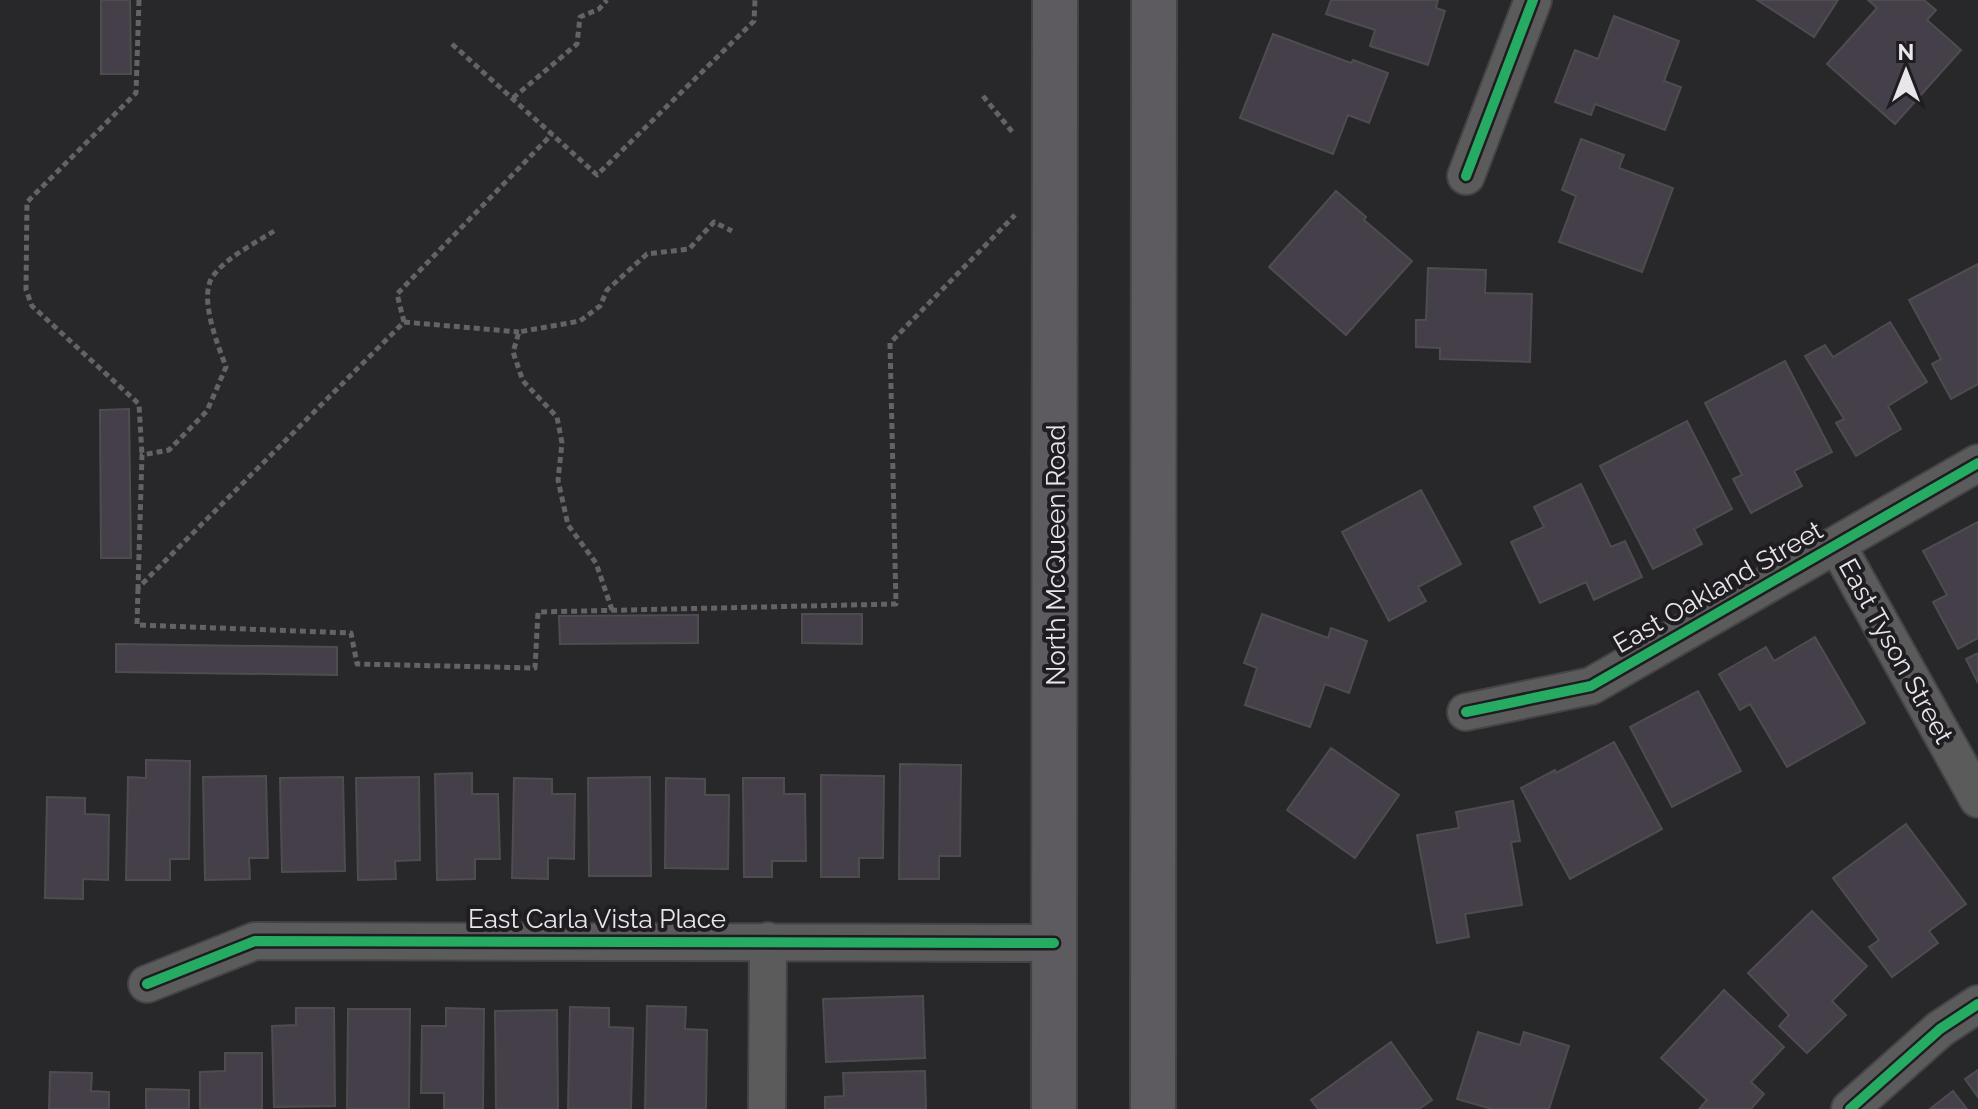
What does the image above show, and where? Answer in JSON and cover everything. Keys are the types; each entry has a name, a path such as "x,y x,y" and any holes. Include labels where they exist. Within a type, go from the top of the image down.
{"main road":[{"name":"North McQueen Road","path":"1054,1109 1055,0"},
{"path":"1153,1109 1154,0"}],"street":[{"path":"1466,176 1533,0"},
{"name":"East Oakland Street","path":"1466,712 1591,686 1978,463"},
{"name":"East Tyson Street","path":"1837,545 1978,799"},
{"name":"East Carla Vista Place","path":"147,984 255,941 1054,943"},
{"path":"767,1109 768,941"},
{"path":"1850,1109 1940,1029 1978,1004"}],"path":[{"path":"139,0 136,93 27,202 26,290 32,306 139,404 142,455 137,625 351,633 357,664 535,668 538,612 896,604 890,343 1018,212"},
{"path":"513,98 577,44 580,17 599,9 607,0"},
{"path":"452,44 597,175 754,21 755,0"},
{"path":"983,96 1023,144"},
{"path":"404,322 397,294 552,134"},
{"path":"138,588 404,322 519,332 580,321 600,306 607,290 647,254 689,249 714,222 732,231"},
{"path":"142,455 169,450 207,411 226,367 211,324 208,301 211,278 228,261 274,231"},
{"path":"519,332 513,352 523,381 557,417 562,443 558,480 568,525 596,563 612,610"}],"building":[{"path":"101,0 130,0 131,74 101,74"},
{"path":"1331,0 1438,0 1436,8 1445,11 1428,65 1370,46 1375,30 1326,14"},
{"path":"1757,0 1838,0 1814,37"},
{"path":"1868,0 1924,0 1936,10 1927,20 1961,50 1895,124 1827,64 1877,8"},
{"path":"1614,16 1679,41 1664,81 1681,87 1665,130 1595,104 1591,115 1555,102 1575,50 1598,59"},
{"path":"1273,34 1351,63 1353,60 1388,73 1369,123 1348,115 1333,154 1240,118"},
{"path":"1581,139 1624,155 1619,168 1673,188 1642,272 1559,242 1576,196 1562,190"},
{"path":"1336,191 1412,261 1346,335 1269,267"},
{"path":"1978,264 1978,384 1951,399 1932,364 1941,359 1909,300"},
{"path":"1428,268 1486,270 1485,293 1532,294 1530,362 1440,359 1440,348 1416,347 1416,320 1426,320"},
{"path":"1890,322 1927,382 1888,406 1901,429 1856,456 1836,423 1844,419 1805,356 1825,345 1833,357"},
{"path":"1785,361 1832,452 1794,471 1802,486 1751,513 1733,479 1742,475 1705,403"},
{"path":"129,409 131,558 101,558 100,410"},
{"path":"1687,421 1732,509 1694,529 1702,544 1653,569 1600,466"},
{"path":"1581,484 1611,547 1625,541 1642,577 1594,600 1586,582 1540,603 1511,542 1544,527 1534,507"},
{"path":"1421,490 1461,564 1418,587 1426,601 1389,621 1342,532"},
{"path":"1978,522 1978,638 1958,649 1933,602 1947,595 1923,551"},
{"path":"802,614 862,614 862,644 802,643"},
{"path":"1262,614 1328,638 1331,628 1367,641 1349,693 1325,684 1310,727 1245,705 1257,668 1244,663"},
{"path":"698,615 698,643 560,644 559,616"},
{"path":"1815,637 1865,723 1787,767 1750,704 1740,710 1719,674 1766,647 1774,661"},
{"path":"116,644 337,647 337,675 116,672"},
{"path":"1978,653 1978,683 1966,659"},
{"path":"1698,691 1741,771 1672,807 1630,727"},
{"path":"1614,742 1662,829 1570,879 1521,788"},
{"path":"1331,748 1399,795 1355,858 1287,810"},
{"path":"146,760 190,761 189,859 170,859 170,880 126,880 128,777 146,778"},
{"path":"900,764 961,765 960,856 939,856 939,879 899,879"},
{"path":"472,773 472,794 498,794 500,859 475,859 475,879 437,880 435,774"},
{"path":"821,775 884,776 883,858 859,858 859,877 821,877"},
{"path":"266,776 268,858 249,858 250,879 205,880 203,777"},
{"path":"343,777 345,871 282,872 280,778"},
{"path":"419,777 420,860 395,861 396,879 358,880 356,778"},
{"path":"650,777 651,876 589,876 588,778"},
{"path":"514,778 552,779 552,794 575,794 574,859 548,858 548,879 512,878"},
{"path":"666,778 705,779 705,795 729,795 728,869 665,868"},
{"path":"743,778 784,778 784,794 805,794 806,861 772,861 772,877 744,877"},
{"path":"47,797 85,798 85,814 109,815 108,880 83,879 83,899 45,898"},
{"path":"1513,801 1520,841 1511,842 1522,905 1465,914 1469,937 1437,943 1417,835 1459,828 1456,812"},
{"path":"1906,824 1966,904 1929,931 1938,943 1892,977 1869,947 1879,940 1833,878"},
{"path":"1812,911 1867,966 1832,1001 1846,1015 1807,1053 1779,1026 1789,1015 1748,973"},
{"path":"1724,990 1784,1047 1751,1082 1764,1094 1751,1109 1699,1109 1707,1100 1661,1058"},
{"path":"923,996 925,1058 826,1062 823,999"},
{"path":"647,1006 686,1007 685,1029 707,1030 706,1109 645,1109"},
{"path":"570,1007 609,1008 609,1027 633,1028 631,1109 568,1109"},
{"path":"296,1008 334,1008 335,1106 274,1107 272,1026 296,1025"},
{"path":"446,1008 484,1009 483,1109 444,1109 444,1093 421,1093 422,1026 446,1026"},
{"path":"348,1009 410,1009 409,1109 347,1109"},
{"path":"557,1010 558,1109 496,1109 495,1011"},
{"path":"1478,1032 1520,1045 1524,1032 1569,1046 1549,1109 1492,1109 1457,1099"},
{"path":"1391,1042 1432,1100 1419,1109 1318,1109 1311,1100"},
{"path":"225,1053 262,1053 262,1109 200,1109 200,1072 225,1071"},
{"path":"1978,1070 1978,1097 1965,1079"},
{"path":"925,1071 926,1109 825,1109 825,1097 844,1096 843,1073"},
{"path":"50,1072 92,1073 91,1091 109,1092 109,1109 49,1109"},
{"path":"146,1089 189,1090 189,1109 146,1109"},
{"path":"1953,1091 1967,1109 1930,1109"}],"cycle path":[{"path":"1466,176 1533,0"},
{"path":"1466,712 1591,686 1978,463"},
{"path":"147,984 255,941 1054,943"},
{"path":"1850,1109 1940,1029 1978,1004"}]}
